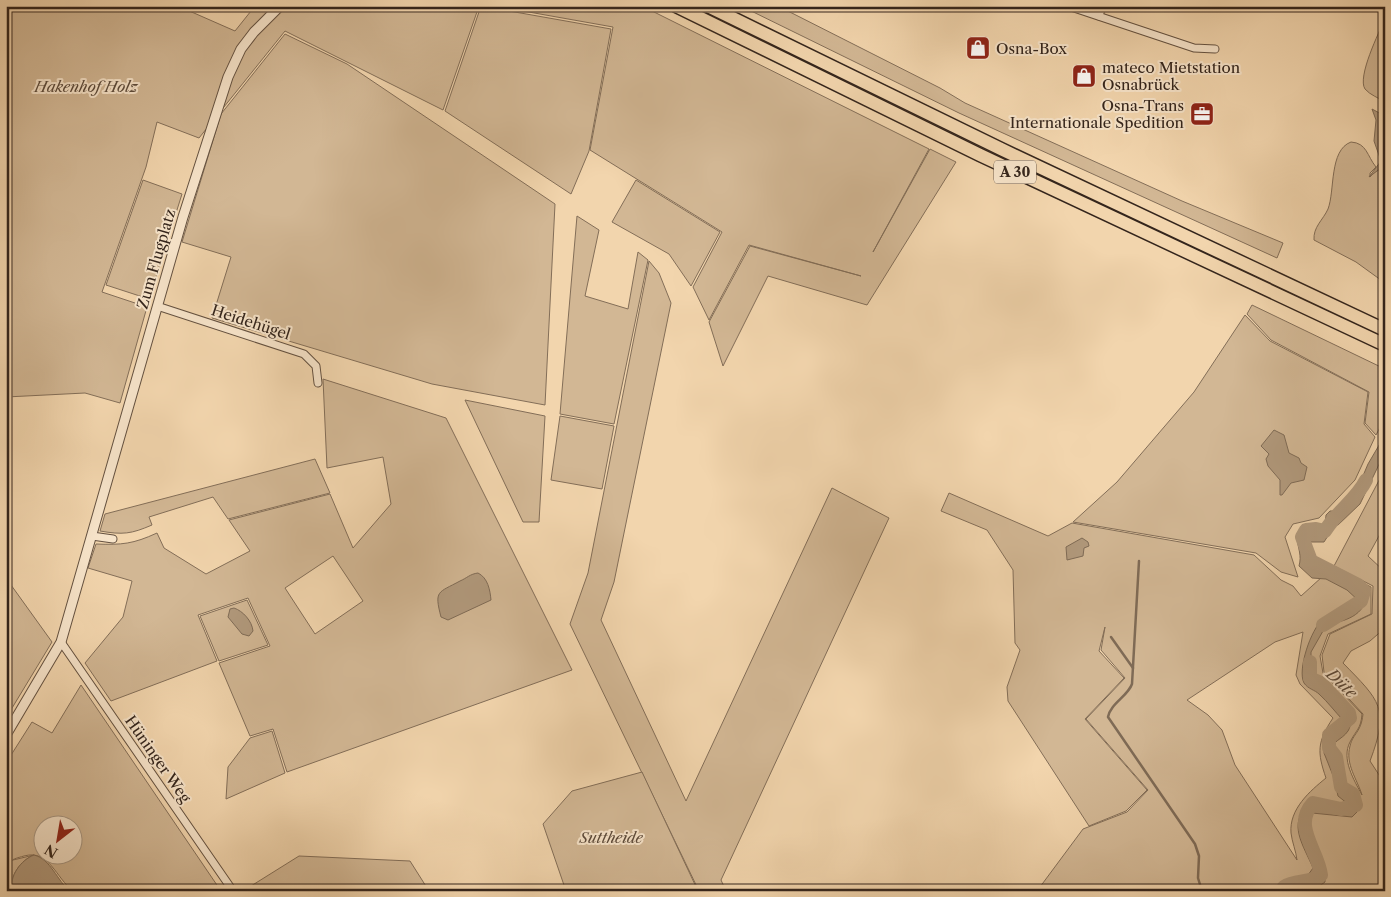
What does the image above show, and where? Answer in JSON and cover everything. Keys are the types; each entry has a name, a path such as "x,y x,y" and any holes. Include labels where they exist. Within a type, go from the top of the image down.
{"highway":[{"name":"A 30","path":"676,6 998,163 1385,345"},
{"name":"A 30","path":"708,6 1001,149 1385,330"}],"street":[{"name":"Zum Flugplatz","path":"6,735 61,642 157,306 202,155 231,69 241,48 280,6"},
{"path":"1068,6 1194,48 1215,48"},
{"path":"1099,16 1102,6"},
{"name":"Heidehügel","path":"157,306 304,354 316,366 318,383"},
{"path":"92,536 113,539"},
{"name":"Hüninger Weg","path":"61,642 233,891"}],"green space":[{"name":"Hakenhof Holz","path":"6,6 178,6 235,31 255,6 479,6 443,110 285,31 199,138 157,122 146,167 102,292 147,307 120,403 85,393 6,397"},
{"path":"481,6 611,29 589,151 571,194 445,111"},
{"path":"495,6 642,6 929,149 873,252 930,149 956,162 867,305 768,276 723,366 709,322 750,246 861,276 749,245 709,320 693,287 722,232 590,150 613,27"},
{"path":"741,6 778,6 940,88 965,103 1182,201 1283,243 1277,258 959,113"},
{"path":"1385,19 1385,102 1367,91 1363,83 1366,65"},
{"path":"285,34 347,64 555,204 545,405 432,384 212,318 231,257 182,242 221,114"},
{"path":"1351,142 1364,147 1376,167 1370,173 1370,177 1377,169 1385,173 1385,283 1356,262 1314,240 1317,227 1328,209 1339,153 1344,146"},
{"path":"143,180 182,194 149,299 106,285"},
{"path":"636,180 720,232 691,286 669,254 612,222"},
{"path":"577,216 599,230 585,296 628,309 638,252 648,260 614,424 560,414"},
{"path":"649,261 659,273 671,303 614,582 601,620 686,801 832,488 889,518 721,880 726,891 699,891 570,624 588,573"},
{"path":"1252,305 1385,369 1385,418 1376,435 1365,423 1369,392 1271,340 1247,314"},
{"path":"1245,315 1270,341 1368,392 1364,424 1375,437 1355,480 1319,518 1293,524 1285,537 1298,577 1281,572 1256,553 1073,522 1117,482 1194,392"},
{"path":"323,379 446,418 572,670 287,772 273,729 250,736 219,663 270,646 248,598 198,615 217,661 111,701 85,663 123,617 132,581 88,568 96,544 127,543 141,540 157,533 164,548 206,574 250,551 229,520 330,494 353,548 391,504 383,457 327,468","holes":["333,556 363,601 315,634 285,588"]},
{"path":"465,400 545,416 539,522 523,522"},
{"path":"560,416 614,426 602,489 551,480"},
{"path":"315,459 330,493 228,519 213,497 149,517 152,525 138,530 127,533 100,531 105,514"},
{"path":"1385,469 1385,525 1368,556 1385,572 1385,628 1370,641 1351,651 1343,663 1366,687 1378,706 1380,717 1379,729 1370,761 1385,784 1385,821 1380,818 1385,822 1385,891 1037,891 1083,829 1127,812 1148,790 1086,719 1125,678 1101,650 1105,627 1099,651 1124,678 1085,719 1147,790 1126,811 1089,826 1008,701 1007,687 1020,650 1015,643 1013,570 987,530 941,511 949,493 1048,536 1072,523 1254,555 1281,580 1293,586 1301,596 1333,567 1371,587 1371,614 1328,634 1320,656 1323,673 1362,714 1361,723 1350,742 1347,755 1355,783 1362,795 1350,765 1349,753 1351,742 1361,725 1363,714 1324,672 1322,655 1330,634 1372,614 1373,586 1334,566","holes":["1303,632 1296,675 1300,684 1333,718 1324,734 1320,747 1321,761 1326,778 1302,801 1293,816 1291,833 1297,860 1235,765 1222,730 1208,715 1187,700 1275,642"]},
{"path":"6,578 52,642 6,718"},
{"path":"247,600 268,645 219,661 200,616"},
{"path":"81,685 221,891 73,891 49,864 82,864 82,814 32,814 32,855 12,860 6,864 6,763 32,722 52,733"},
{"path":"272,731 285,773 226,799 228,767 250,738"},
{"name":"Suttheide","path":"642,772 698,891 566,891 543,824 572,791"},
{"path":"32,855 14,874 12,891 6,891 7,866 13,860"},
{"path":"299,856 410,861 429,891 243,891"}],"shaded area":[{"path":"1372,109 1385,116 1385,165 1369,177 1381,161 1374,141 1376,120"},
{"path":"1274,430 1284,435 1289,453 1299,458 1301,463 1307,467 1304,480 1291,483 1282,495 1280,495 1280,480 1268,466 1266,459 1269,454 1261,446"},
{"path":"1385,435 1385,452 1360,504 1338,525 1335,525 1324,542 1307,542 1305,545 1317,564 1324,570 1348,582 1366,595 1362,608 1353,616 1327,624 1311,652 1311,681 1350,720 1349,730 1333,745 1331,752 1337,762 1342,791 1356,803 1357,812 1352,817 1312,813 1306,822 1305,831 1325,882 1317,888 1280,891 1290,883 1308,880 1308,875 1313,868 1299,835 1299,819 1303,811 1310,804 1341,811 1348,808 1348,804 1338,796 1334,778 1324,753 1329,740 1344,724 1343,720 1322,697 1307,687 1302,677 1302,669 1306,650 1318,624 1323,619 1350,609 1359,601 1347,590 1326,579 1312,578 1299,566 1300,555 1297,538 1308,532 1318,534 1325,526 1326,515 1330,511 1341,511 1354,497 1368,464"},
{"path":"1082,538 1088,542 1089,546 1084,548 1083,556 1067,560 1066,547"},
{"path":"478,573 486,581 491,600 448,620 441,617 438,602 440,593"},
{"path":"234,608 244,614 249,620 253,631 249,636 242,634 228,617 230,609"},
{"path":"32,856 32,864 47,864 70,891 12,891 14,874"}],"waterway":[{"name":"Düte","path":"1323,625 1361,601 1364,591 1358,585 1311,561 1302,537 1306,530 1316,529 1325,531 1366,480"},
{"path":"1139,561 1132,684 1109,712 1108,717 1195,844 1199,856 1198,878 1202,891"},
{"path":"1111,637 1133,668"},
{"name":"Düte","path":"1285,891 1284,887 1288,885 1313,880 1321,875 1306,829 1305,820 1307,812 1313,803 1341,809 1356,805 1353,794 1341,787 1336,757 1329,748 1329,735 1350,718 1349,713 1321,683 1310,678 1310,662"}],"place":[{"name":"Osna-Box","path":"978,48"},
{"name":"mateco Mietstation Osnabrück","path":"1084,76"},
{"name":"Osna-Trans Internationale Spedition","path":"1202,114"}]}
